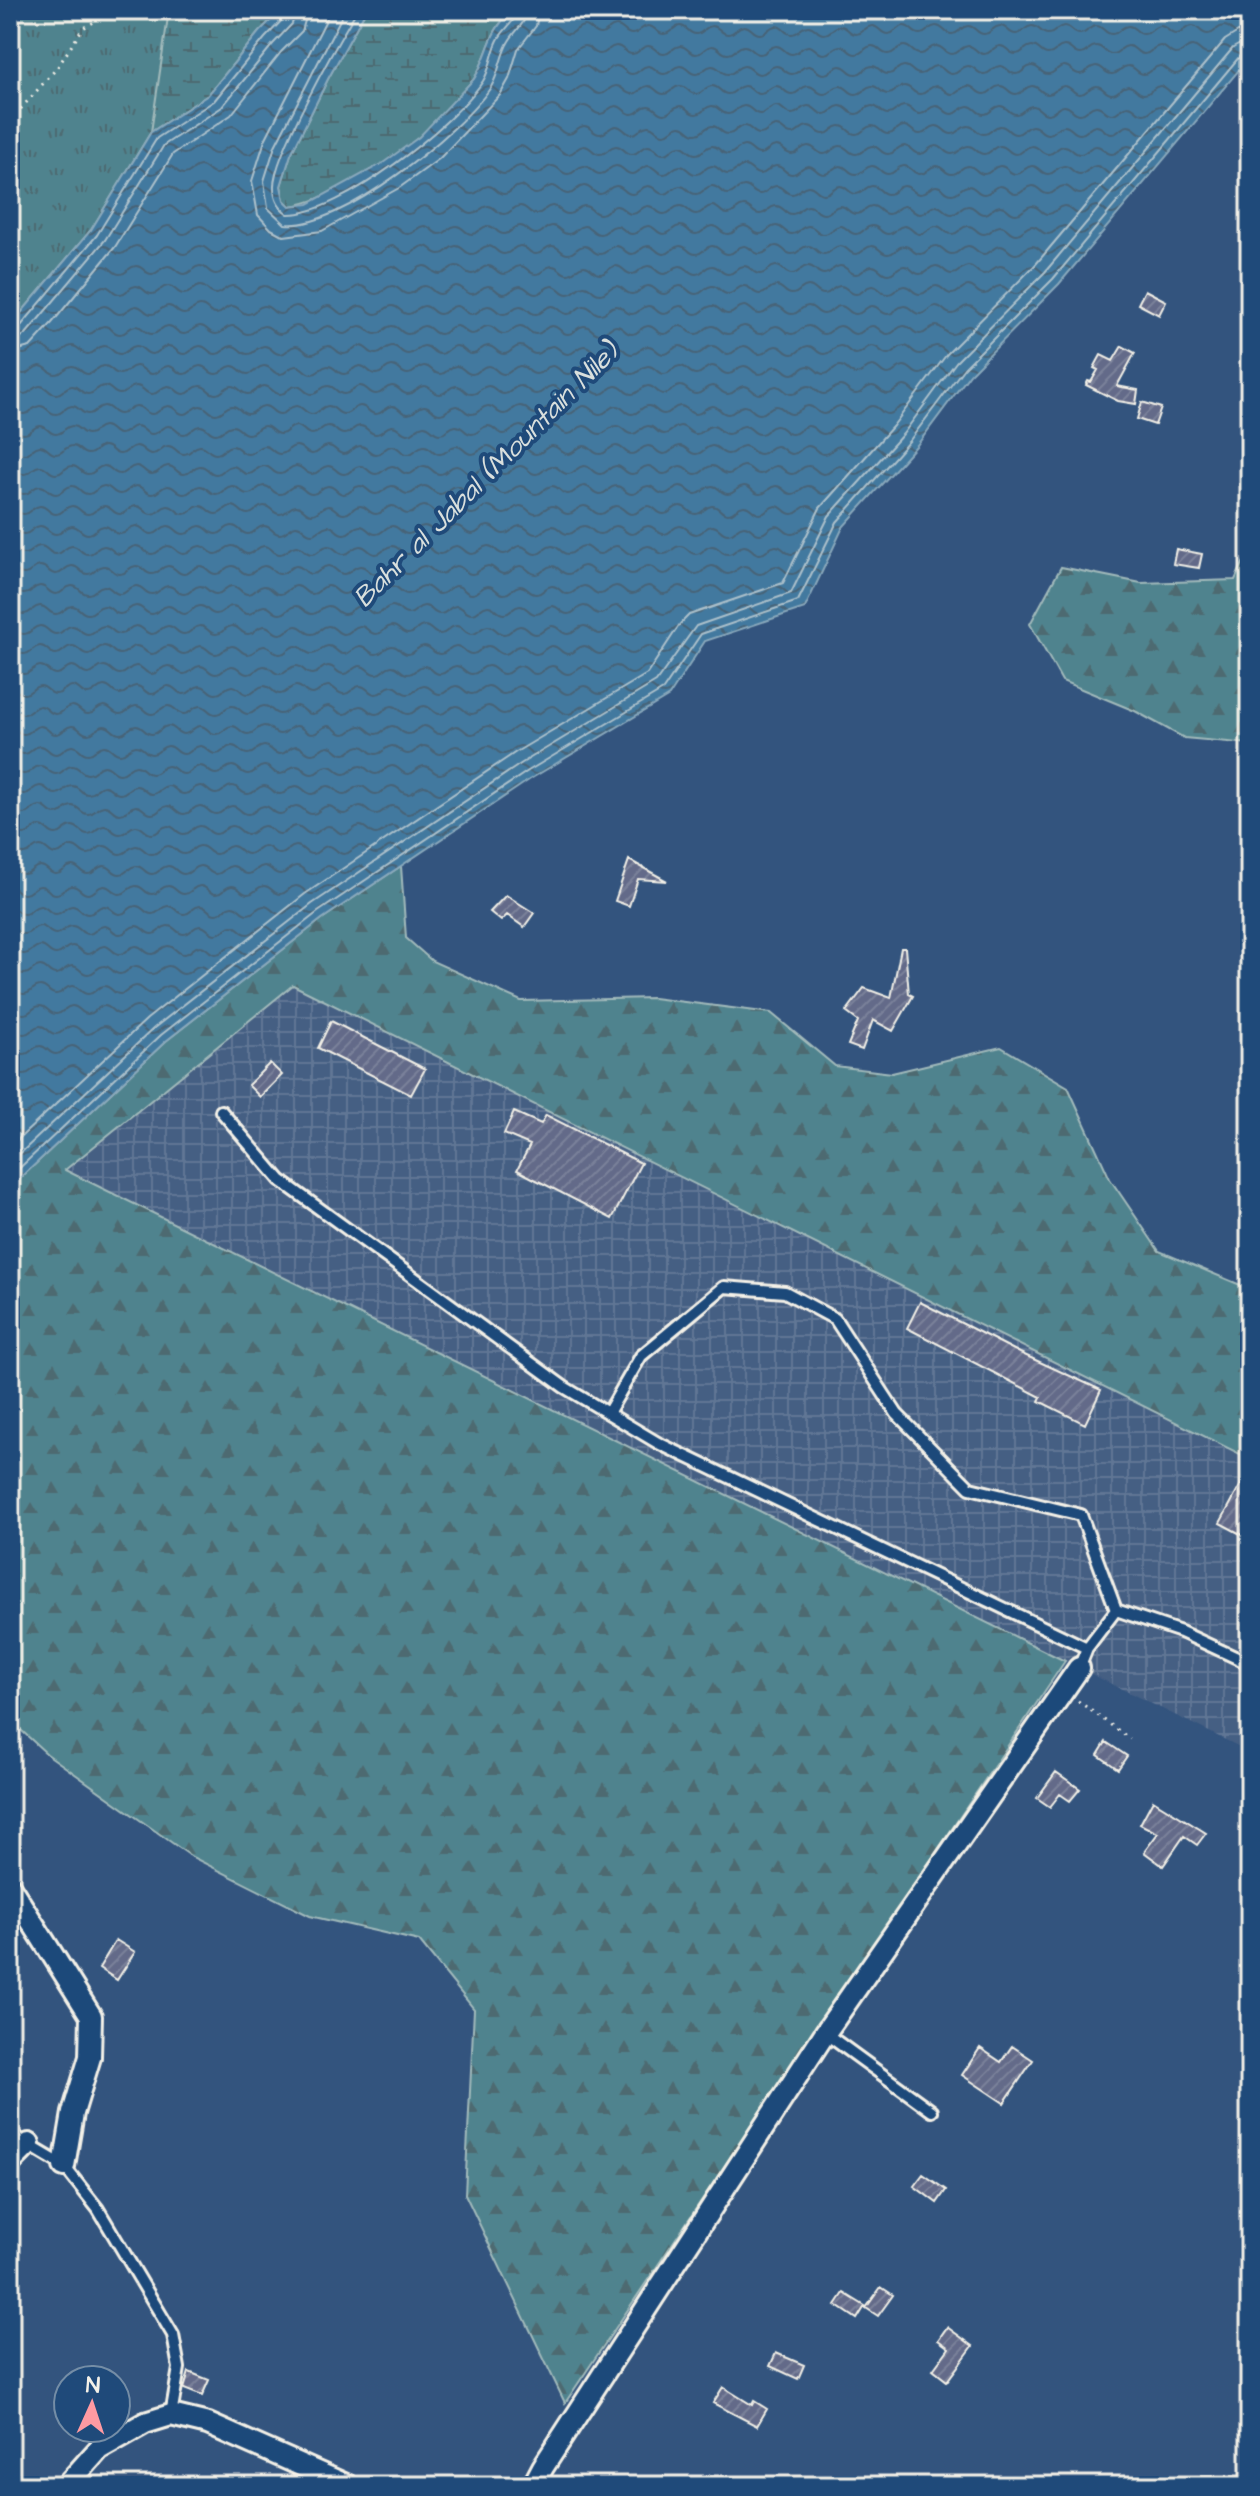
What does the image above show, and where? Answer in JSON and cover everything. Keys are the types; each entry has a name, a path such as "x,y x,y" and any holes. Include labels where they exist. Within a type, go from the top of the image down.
{"street":[{"path":"533,2486 825,2033 1079,1668"},
{"path":"10,1887 91,2016 90,2057 73,2113 64,2166"},
{"path":"10,2163 29,2144"},
{"path":"66,2486 99,2449 145,2423 171,2415 208,2424 348,2486"}],"lane":[{"path":"221,1111 280,1180 564,1387 658,1443 1087,1648"},
{"path":"608,1413 641,1356 724,1287 785,1292 835,1319 897,1414 970,1488 1081,1515 1116,1610"},
{"path":"1079,1668 1087,1648 1116,1610"},
{"path":"1116,1610 1181,1632 1250,1664"},
{"path":"825,2033 932,2111"},
{"path":"10,2134 64,2166 98,2209 173,2335 179,2368 171,2415"}],"path":[{"path":"10,121 57,68 83,28 116,10"},
{"path":"1065,1691 1130,1739"}],"shaded area":[{"path":"293,985 1250,1459 1250,1752 65,1170"}],"green space":[{"path":"10,10 281,10 151,132 91,230 10,326"},
{"path":"169,10 281,10 208,95 151,132"},
{"path":"366,10 512,10 493,36 474,79 419,137 358,179 321,197 290,206 284,200 281,186 291,154"},
{"path":"1250,549 1250,744 1184,738 1135,711 1062,681 1030,624 1061,567 1141,583 1235,580"},
{"path":"401,866 406,938 432,961 521,1001 653,998 771,1013 835,1066 892,1073 1001,1047 1068,1087 1110,1179 1159,1251 1250,1289 1250,1459 293,985 65,1170 1065,1661 565,2403 465,2194 474,2009 419,1941 310,1916 192,1857 47,1754 10,1720 10,1188 166,1041 322,919"}],"water":[{"name":"Bahr al Jabal (Mountain Nile)","path":"281,10 366,10 291,154 281,186 284,200 290,206 308,204 383,163 419,137 474,79 493,36 512,10 1250,10 1250,57 1059,284 970,374 917,445 843,527 805,608 705,641 669,696 532,778 322,919 166,1041 10,1188 10,326 91,230 151,132 208,95"}],"building":[{"path":"1145,290 1166,301 1159,315 1138,304"},
{"path":"1122,346 1135,353 1117,386 1138,390 1136,404 1118,401 1086,385 1098,370 1094,368 1101,355 1113,361"},
{"path":"1142,402 1161,408 1155,425 1137,419"},
{"path":"1176,549 1202,554 1199,568 1173,564"},
{"path":"629,860 667,881 638,879 629,906 615,901"},
{"path":"506,895 534,913 524,927 507,915 501,921 490,912"},
{"path":"901,948 905,948 909,994 913,996 893,1031 873,1020 862,1050 848,1045 858,1021 846,1012 864,988 891,998"},
{"path":"331,1021 425,1069 411,1095 318,1048"},
{"path":"270,1063 282,1075 260,1097 248,1085"},
{"path":"514,1112 541,1124 546,1115 641,1163 612,1219 517,1170 530,1145 504,1134"},
{"path":"920,1302 1101,1390 1085,1424 1039,1401 1041,1397 907,1328"},
{"path":"1250,1468 1250,1539 1220,1523"},
{"path":"1106,1742 1127,1756 1118,1769 1098,1755"},
{"path":"1056,1772 1080,1789 1070,1801 1060,1794 1050,1807 1037,1798"},
{"path":"1153,1800 1206,1833 1197,1845 1184,1836 1163,1866 1144,1852 1158,1833 1140,1824"},
{"path":"116,1940 135,1952 117,1980 99,1968"},
{"path":"1012,2046 1033,2060 1004,2103 962,2075 980,2048 1001,2062"},
{"path":"923,2174 946,2190 937,2203 914,2186"},
{"path":"881,2287 893,2295 878,2316 866,2308"},
{"path":"844,2293 865,2306 857,2319 836,2305"},
{"path":"947,2327 973,2346 947,2381 933,2370 949,2348 938,2340"},
{"path":"776,2353 804,2365 798,2379 770,2366"},
{"path":"189,2372 209,2380 202,2396 184,2389"},
{"path":"723,2387 752,2405 754,2401 767,2409 757,2426 713,2403"}]}
